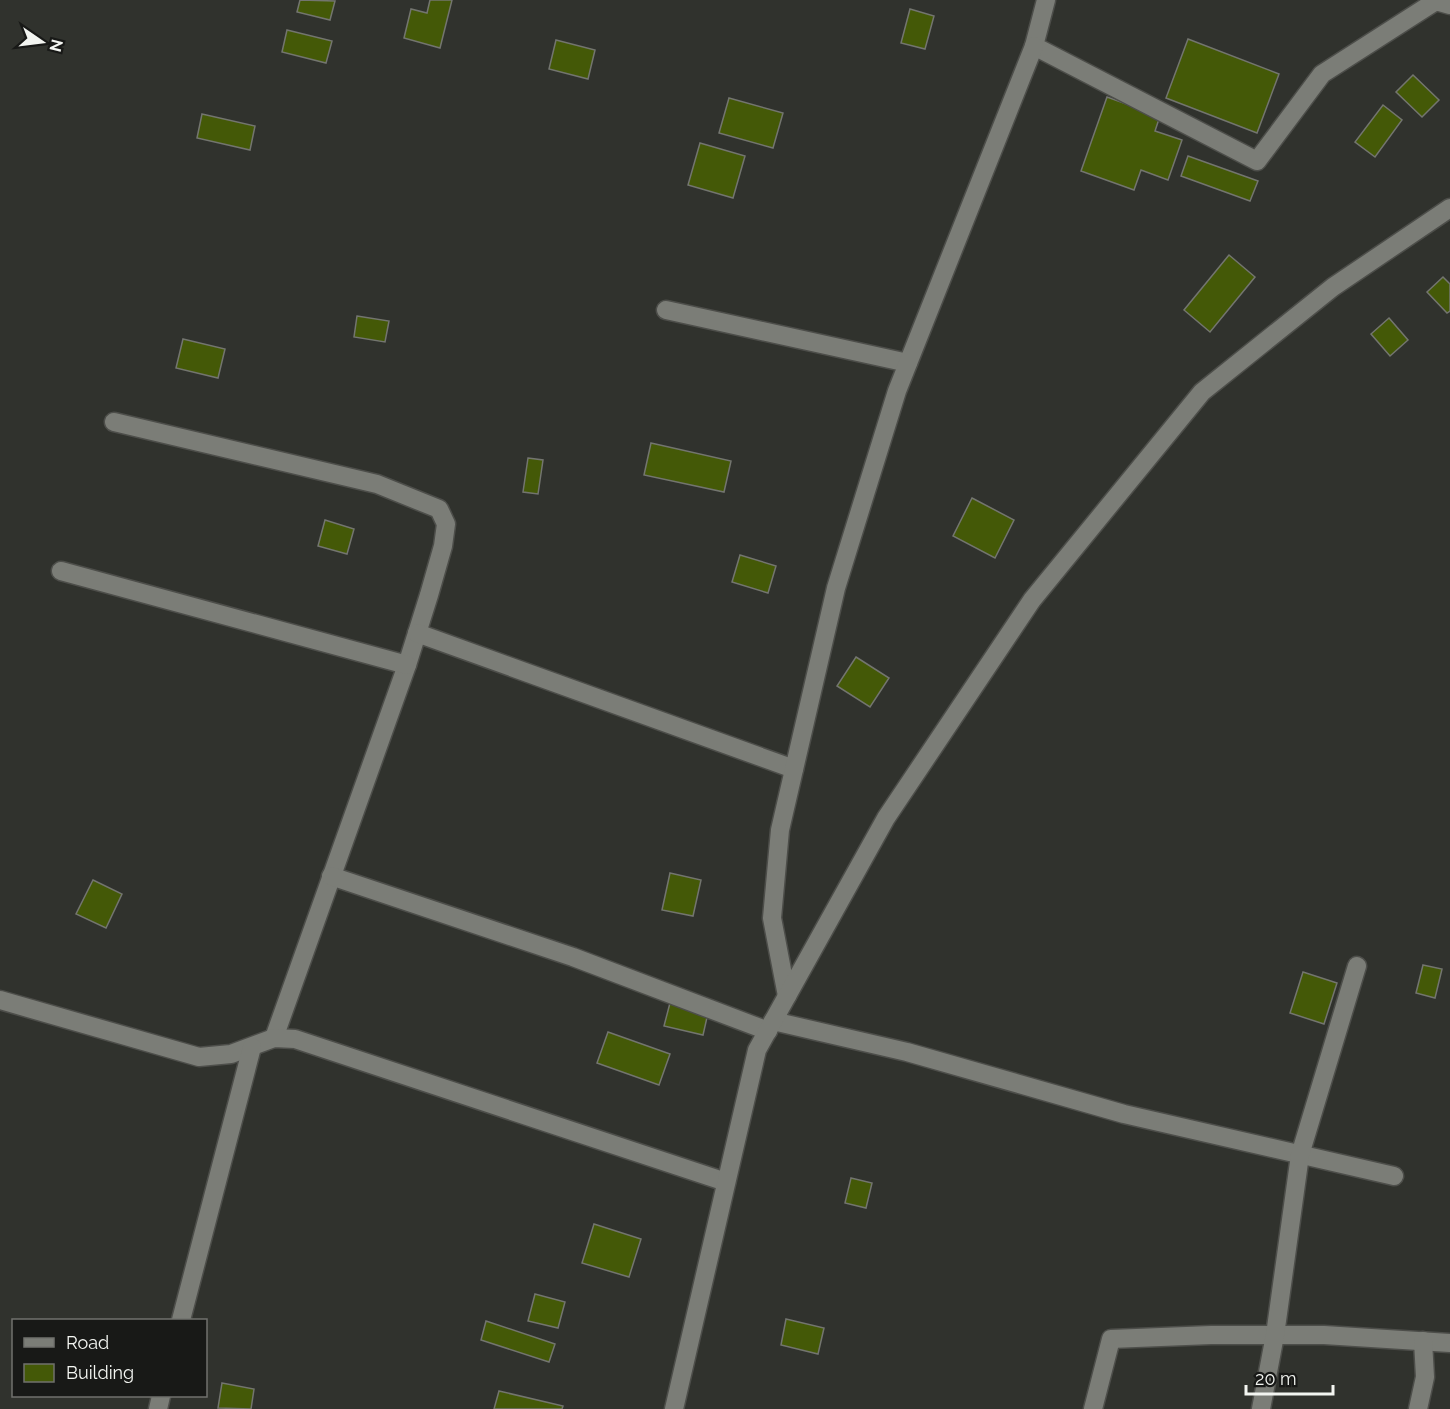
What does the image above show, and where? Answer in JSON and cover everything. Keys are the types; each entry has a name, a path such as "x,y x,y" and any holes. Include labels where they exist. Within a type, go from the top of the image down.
{"street":[{"path":"787,996 772,918 780,831 836,588 897,391 1034,46 1046,0"},
{"path":"1034,46 1257,161 1322,74 1436,2 1450,5"},
{"path":"674,1409 757,1050 886,818 1032,600 1202,392 1333,287 1450,208"},
{"path":"666,310 908,363"},
{"path":"114,422 377,484 439,509 446,524 443,546 407,665 274,1038"},
{"path":"62,571 407,665"},
{"path":"417,633 794,769"},
{"path":"331,876 770,1026 907,1052 1124,1114 1394,1176"},
{"path":"1261,1409 1275,1335 1300,1155 1357,966"},
{"path":"0,1000 199,1057 231,1054 274,1038 295,1039 726,1182"},
{"path":"181,1319 252,1047"},
{"path":"1093,1409 1111,1339 1324,1335 1450,1343"},
{"path":"1418,1409 1425,1377 1423,1341"}],"building":[{"path":"300,0 335,1 330,20 297,12"},
{"path":"430,0 452,0 440,48 404,38 411,9 427,13"},
{"path":"910,9 934,16 925,49 901,43"},
{"path":"287,30 332,41 326,63 282,52"},
{"path":"1188,39 1279,74 1257,133 1166,98"},
{"path":"556,40 595,50 588,79 549,69"},
{"path":"1413,75 1439,100 1422,117 1396,92"},
{"path":"1107,97 1160,116 1155,131 1182,140 1168,180 1141,170 1134,190 1081,171"},
{"path":"729,98 783,113 773,148 719,133"},
{"path":"1383,105 1402,120 1375,157 1355,142"},
{"path":"202,114 255,126 250,150 197,138"},
{"path":"700,143 745,156 733,198 688,185"},
{"path":"1188,156 1258,181 1250,201 1181,176"},
{"path":"1229,255 1255,277 1210,332 1184,310"},
{"path":"1443,277 1450,284 1450,311 1447,313 1427,292"},
{"path":"357,316 389,321 385,342 354,337"},
{"path":"1389,318 1408,340 1390,356 1371,334"},
{"path":"183,339 225,349 218,378 176,368"},
{"path":"651,443 731,461 724,492 644,475"},
{"path":"528,458 543,460 538,494 523,492"},
{"path":"972,498 1014,520 995,558 953,536"},
{"path":"325,520 354,529 347,554 318,546"},
{"path":"740,555 776,566 768,593 732,582"},
{"path":"856,657 889,678 870,707 837,686"},
{"path":"670,873 701,880 693,916 662,910"},
{"path":"93,880 122,894 106,928 76,914"},
{"path":"1423,965 1442,969 1435,998 1416,993"},
{"path":"1303,972 1337,983 1324,1024 1290,1013"},
{"path":"670,1003 708,1013 703,1035 664,1026"},
{"path":"608,1032 670,1054 659,1085 597,1063"},
{"path":"851,1178 872,1183 866,1208 845,1203"},
{"path":"594,1224 641,1239 629,1277 582,1263"},
{"path":"535,1294 565,1302 558,1328 528,1321"},
{"path":"786,1319 824,1328 818,1354 781,1345"},
{"path":"486,1321 555,1344 549,1362 481,1340"},
{"path":"222,1383 254,1389 251,1409 218,1408"},
{"path":"499,1391 563,1406 562,1409 494,1409"}]}
